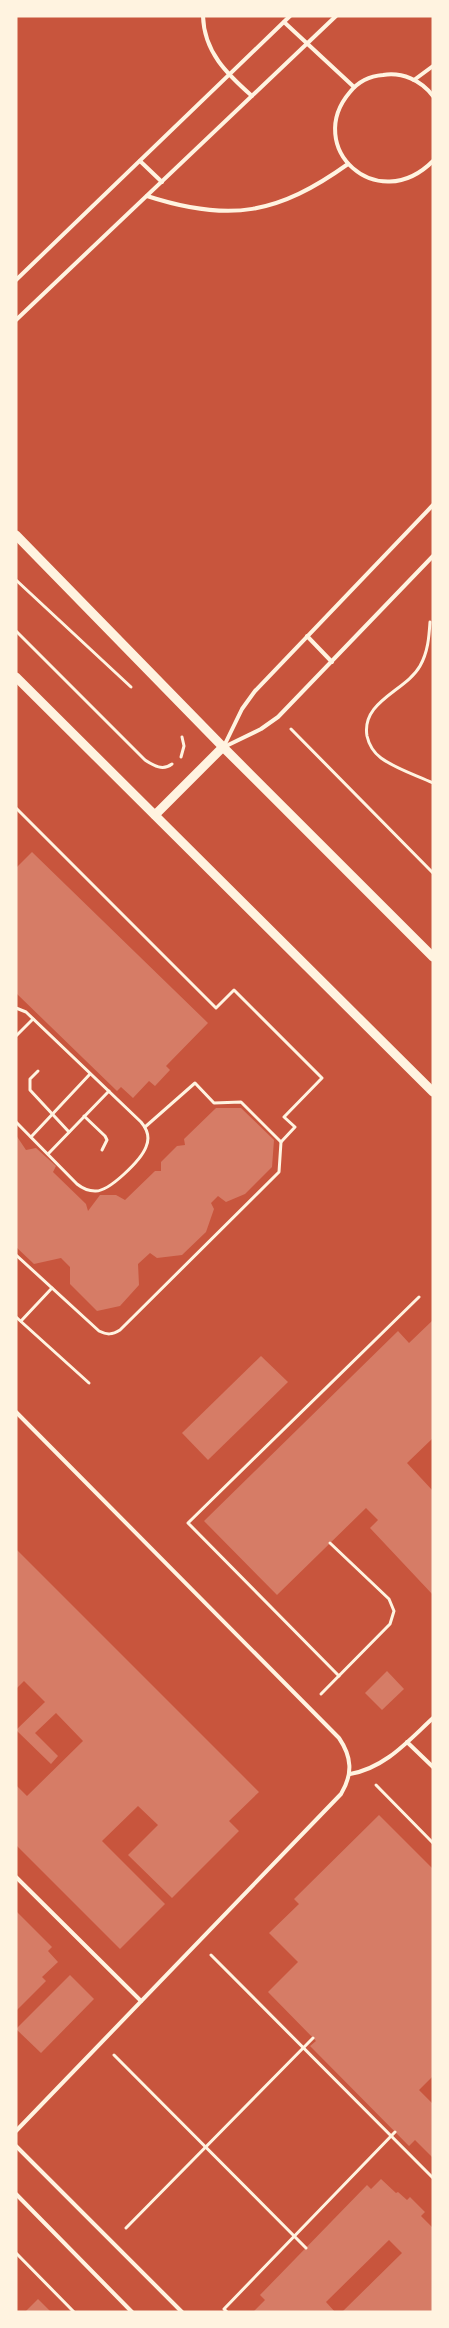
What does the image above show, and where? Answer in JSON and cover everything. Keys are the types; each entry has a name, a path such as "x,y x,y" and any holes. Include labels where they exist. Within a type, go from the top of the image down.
{"street":[{"path":"16,535 223,748 433,957"},
{"path":"16,677 433,1092"},
{"path":"155,816 223,748"}],"lane":[{"path":"203,16 203,28 212,54 228,75 252,96"},
{"path":"16,280 290,16"},
{"path":"16,320 336,16"},
{"path":"284,22 354,87"},
{"path":"414,80 433,66"},
{"path":"433,96 414,80 390,74 377,75 354,87 343,100 337,116 335,133 339,149 348,164 360,174 375,181 406,180 421,173 433,161"},
{"path":"140,161 162,182"},
{"path":"147,196 180,207 216,212 251,209 286,201 318,185 348,164"},
{"path":"223,748 239,715 255,691 433,506"},
{"path":"223,748 261,729 278,717 433,556"},
{"path":"307,636 332,662"},
{"path":"16,1412 339,1738 346,1748 350,1761 350,1774 341,1794 16,2131"},
{"path":"350,1774 364,1772 392,1756 433,1718"},
{"path":"407,1742 433,1767"},
{"path":"16,1878 141,2001"},
{"path":"16,2146 182,2312"},
{"path":"16,2194 132,2312"}],"path":[{"path":"16,580 138,694"},
{"path":"430,622 426,652 420,667 408,681 378,704 369,717 367,732 373,751 380,758 433,783"},
{"path":"16,631 150,764 156,767 169,766 180,759 184,746 181,734"},
{"path":"278,717 433,873"},
{"path":"16,808 216,1008 234,990 322,1078 284,1117 295,1127 281,1142 279,1172 120,1330 113,1334 99,1331 16,1255"},
{"path":"16,1008 26,1012 145,1127 148,1140 143,1153 113,1185 104,1190 95,1191 85,1189 77,1184 16,1122"},
{"path":"16,1036 33,1019"},
{"path":"38,1071 30,1079 30,1090 69,1132"},
{"path":"31,1137 90,1074"},
{"path":"145,1127 195,1083 214,1103 241,1102 281,1142"},
{"path":"48,1154 108,1091"},
{"path":"84,1116 105,1136 106,1140 102,1150"},
{"path":"22,1322 52,1288"},
{"path":"339,1676 188,1523 419,1297"},
{"path":"16,1317 89,1384"},
{"path":"308,1707 390,1624 394,1611 389,1599 330,1543"},
{"path":"364,1772 433,1843"},
{"path":"198,1942 433,2178"},
{"path":"112,2242 313,2038"},
{"path":"101,2042 306,2248"},
{"path":"227,2312 224,2309 395,2132"},
{"path":"16,2253 74,2312"}],"building":[{"path":"32,852 208,1023 166,1066 170,1070 155,1086 149,1081 133,1098 121,1087 117,1091 16,993 16,868"},
{"path":"216,1108 241,1108 274,1140 272,1167 245,1194 226,1202 218,1196 211,1203 214,1209 206,1232 182,1255 157,1258 150,1253 138,1264 139,1285 120,1306 97,1311 70,1284 70,1267 61,1258 34,1264 16,1247 16,1135 26,1150 36,1148 56,1166 53,1172 86,1204 88,1211 100,1195 116,1195 125,1200 155,1171 161,1171 161,1162 177,1146 185,1145 184,1139"},
{"path":"433,1320 433,1438 407,1463 433,1491 433,1595 370,1528 378,1520 366,1508 277,1595 204,1521 398,1331 409,1343"},
{"path":"261,1356 288,1382 208,1460 182,1433"},
{"path":"16,1549 259,1792 229,1821 239,1831 172,1898 128,1855 158,1825 138,1806 102,1841 165,1904 120,1949 16,1845 16,1785 27,1796 83,1741 56,1713 35,1733 58,1756 51,1764 16,1730 45,1702 24,1681 16,1689"},
{"path":"387,1671 404,1689 382,1710 365,1693"},
{"path":"379,1815 433,1869 433,2076 419,2090 433,2104 433,2158 415,2140 409,2146 310,2046 316,2041 268,1992 298,1962 269,1933 299,1904 294,1899"},
{"path":"16,1911 52,1947 48,1951 58,1962 42,1977 46,1981 16,2011"},
{"path":"70,1975 94,1999 41,2053 16,2029"},
{"path":"381,2179 407,2200 410,2197 425,2212 421,2216 433,2228 433,2312 342,2312 402,2253 389,2240 326,2302 335,2312 253,2312 265,2300 260,2295 367,2185 371,2189"},
{"path":"38,2299 51,2312 25,2312"}]}
